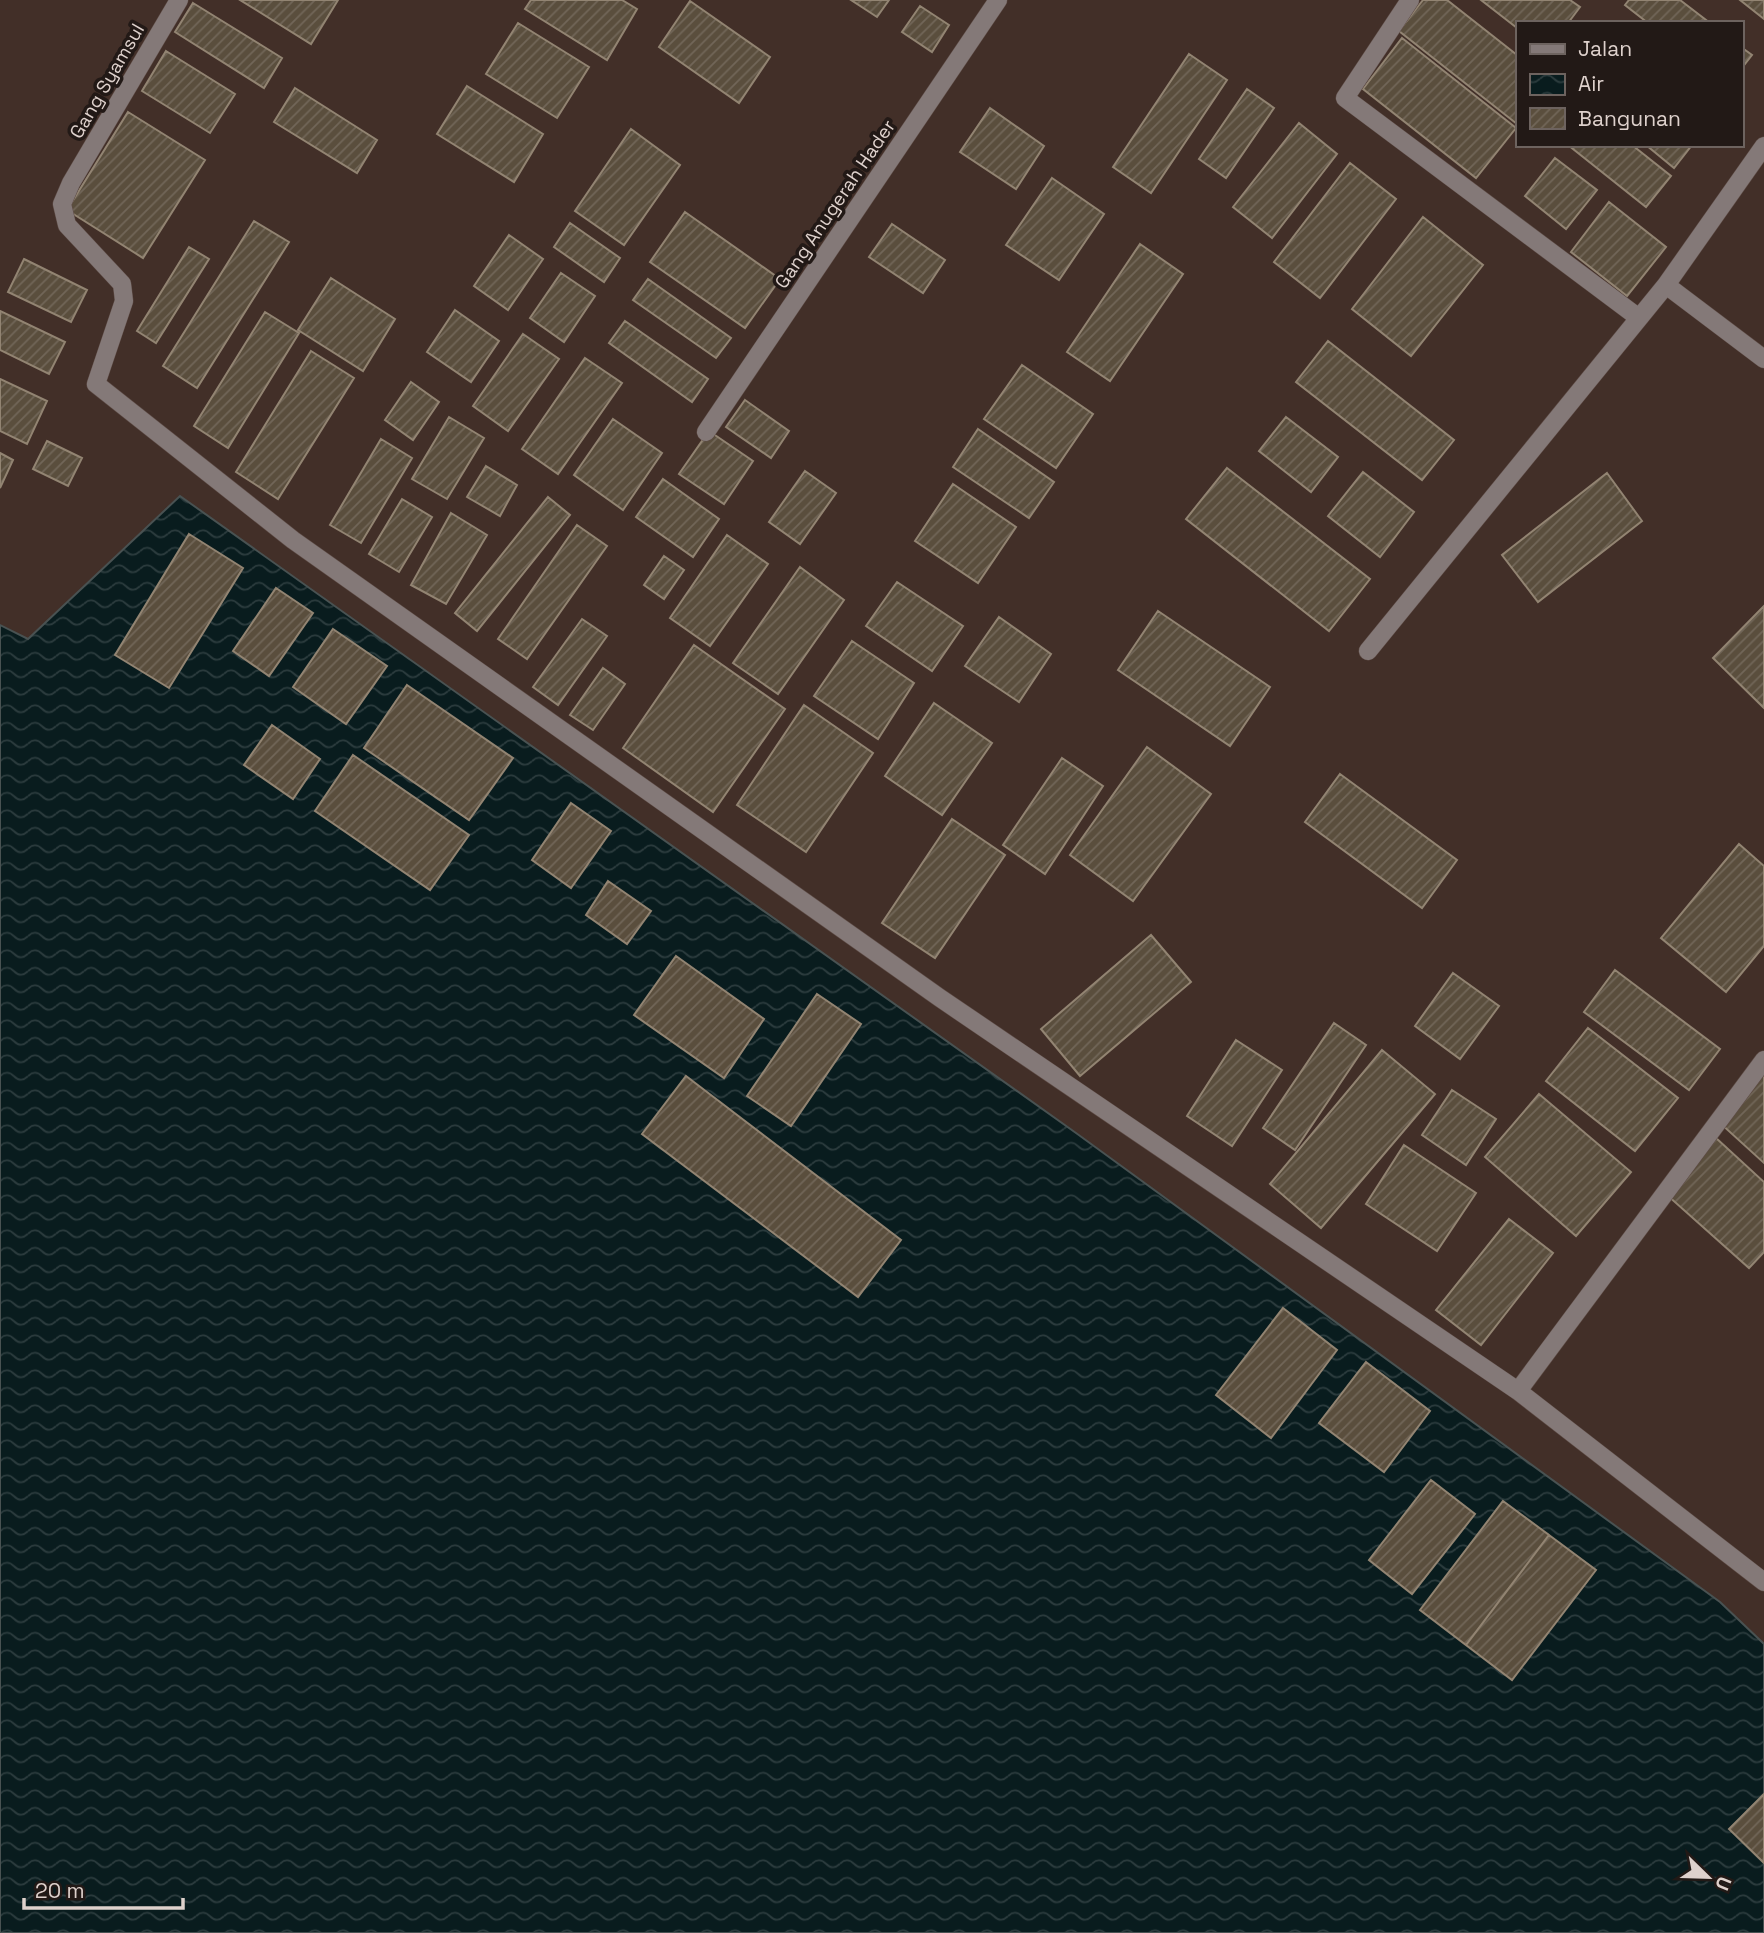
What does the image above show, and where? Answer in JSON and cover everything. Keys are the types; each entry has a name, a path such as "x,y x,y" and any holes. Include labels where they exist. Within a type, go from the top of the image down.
{"street":[{"name":"Gang Syamsul","path":"178,0 71,183 62,204 67,225 121,284 124,293 124,301 96,384 338,572 940,998 1518,1391"},
{"name":"Gang Anugerah Hader","path":"706,432 998,0"},
{"path":"1410,0 1345,98 1639,318"},
{"path":"1368,650 1667,285 1764,146"},
{"path":"1667,285 1764,359"},
{"path":"1764,1060 1518,1391 1764,1582"}],"water":[{"path":"180,496 1076,1133 1720,1602 1764,1644 1764,1933 0,1933 0,625 28,639"}],"building":[{"path":"240,0 338,0 311,44"},
{"path":"531,0 622,0 637,9 607,60 525,9"},
{"path":"851,0 889,0 877,17"},
{"path":"1423,0 1447,0 1516,54 1516,123 1399,31"},
{"path":"1481,0 1570,0 1580,7 1570,21 1516,21 1516,27"},
{"path":"1629,0 1680,0 1707,21 1645,21 1625,5"},
{"path":"1740,0 1764,0 1764,19"},
{"path":"690,1 770,57 739,103 659,47"},
{"path":"193,3 282,58 264,88 175,32"},
{"path":"920,6 949,25 932,52 902,32"},
{"path":"518,23 589,67 557,118 486,74"},
{"path":"1402,38 1516,128 1476,178 1363,89"},
{"path":"1743,48 1752,55 1743,66"},
{"path":"166,51 235,94 210,133 142,91"},
{"path":"1189,54 1227,80 1151,193 1113,167"},
{"path":"467,86 543,134 514,182 437,134"},
{"path":"295,88 377,140 357,173 274,122"},
{"path":"1247,89 1274,108 1226,178 1199,159"},
{"path":"990,108 1044,146 1016,189 960,152"},
{"path":"128,112 205,160 143,258 67,210"},
{"path":"1299,123 1337,154 1272,238 1233,207"},
{"path":"631,129 680,165 624,245 575,211"},
{"path":"1571,147 1635,147 1671,176 1646,207"},
{"path":"1648,147 1690,147 1674,168"},
{"path":"1555,158 1597,190 1566,229 1525,196"},
{"path":"1350,163 1396,199 1320,298 1274,262"},
{"path":"1052,178 1104,214 1059,280 1006,245"},
{"path":"1609,202 1666,247 1627,296 1571,252"},
{"path":"685,212 780,279 745,328 650,262"},
{"path":"1423,217 1483,265 1411,356 1352,309"},
{"path":"254,221 289,242 197,388 163,366"},
{"path":"570,223 620,258 604,282 554,247"},
{"path":"892,224 945,260 923,293 869,257"},
{"path":"509,235 543,259 508,310 474,286"},
{"path":"1140,244 1183,274 1110,381 1067,352"},
{"path":"189,247 209,259 156,343 137,331"},
{"path":"24,259 87,290 71,322 8,292"},
{"path":"561,273 595,296 564,342 530,318"},
{"path":"331,278 395,319 363,371 298,330"},
{"path":"648,279 731,338 716,358 633,300"},
{"path":"455,310 499,341 471,382 427,352"},
{"path":"0,311 65,342 49,374 0,350"},
{"path":"265,312 299,333 228,448 194,426"},
{"path":"625,321 708,379 692,402 609,343"},
{"path":"523,334 559,359 508,431 473,406"},
{"path":"1328,341 1454,440 1422,480 1296,382"},
{"path":"311,351 354,378 278,499 236,472"},
{"path":"585,358 622,383 558,474 522,449"},
{"path":"1022,365 1093,414 1056,468 984,419"},
{"path":"0,379 47,401 27,444 0,431"},
{"path":"411,382 439,402 413,440 385,420"},
{"path":"745,400 789,431 771,458 726,427"},
{"path":"449,417 484,438 447,499 412,479"},
{"path":"1286,417 1338,457 1311,492 1259,451"},
{"path":"613,419 662,453 623,510 574,475"},
{"path":"978,429 1054,482 1029,518 953,467"},
{"path":"709,431 753,461 724,504 679,474"},
{"path":"381,439 412,458 361,543 330,525"},
{"path":"47,441 82,458 68,486 33,469"},
{"path":"0,453 13,460 0,488"},
{"path":"486,466 517,485 500,516 467,497"},
{"path":"1227,468 1370,579 1329,631 1186,519"},
{"path":"805,471 836,493 800,544 769,522"},
{"path":"1363,472 1414,512 1380,557 1328,516"},
{"path":"1607,473 1642,521 1538,602 1502,555"},
{"path":"663,479 719,519 693,557 636,517"},
{"path":"953,484 1016,527 978,583 915,541"},
{"path":"548,497 570,515 477,631 455,613"},
{"path":"402,499 432,517 399,572 369,554"},
{"path":"451,513 487,535 446,604 411,585"},
{"path":"577,525 607,546 527,659 498,639"},
{"path":"189,534 243,568 169,688 115,655"},
{"path":"727,535 768,564 710,646 670,618"},
{"path":"664,556 684,570 664,599 644,585"},
{"path":"800,567 844,600 778,694 733,663"},
{"path":"897,582 963,626 932,671 866,626"},
{"path":"276,588 313,613 269,676 233,651"},
{"path":"1764,606 1764,708 1713,658"},
{"path":"1158,611 1270,687 1230,746 1118,670"},
{"path":"999,617 1051,654 1019,702 965,666"},
{"path":"582,619 607,636 558,705 533,687"},
{"path":"333,629 387,666 346,724 293,687"},
{"path":"852,641 914,683 878,739 814,696"},
{"path":"694,645 785,709 713,812 623,748"},
{"path":"603,668 625,684 593,730 570,715"},
{"path":"407,685 513,758 469,820 364,748"},
{"path":"934,703 992,743 942,815 885,776"},
{"path":"804,705 873,753 806,852 737,805"},
{"path":"272,725 320,759 293,799 244,765"},
{"path":"1147,747 1211,794 1133,901 1070,855"},
{"path":"353,755 469,835 430,890 315,811"},
{"path":"1062,758 1103,786 1045,874 1003,845"},
{"path":"1340,774 1457,860 1422,908 1305,822"},
{"path":"571,803 611,831 571,888 532,860"},
{"path":"952,819 1005,855 935,958 882,923"},
{"path":"1739,844 1764,866 1764,946 1726,992 1661,938"},
{"path":"608,881 651,911 627,944 586,915"},
{"path":"1151,935 1191,982 1080,1076 1041,1029"},
{"path":"676,956 764,1019 724,1078 634,1015"},
{"path":"1615,970 1720,1049 1689,1090 1584,1012"},
{"path":"1453,973 1499,1006 1460,1059 1415,1026"},
{"path":"817,994 861,1024 791,1126 747,1096"},
{"path":"1334,1023 1366,1045 1295,1150 1263,1128"},
{"path":"1588,1028 1678,1098 1635,1151 1546,1081"},
{"path":"1236,1040 1282,1070 1232,1146 1187,1116"},
{"path":"1382,1050 1435,1094 1321,1228 1270,1184"},
{"path":"1764,1073 1764,1163 1720,1123"},
{"path":"686,1076 901,1240 858,1297 642,1134"},
{"path":"1452,1090 1496,1119 1466,1165 1422,1135"},
{"path":"1539,1094 1631,1172 1576,1236 1485,1157"},
{"path":"1716,1138 1764,1182 1764,1252 1749,1268 1667,1195"},
{"path":"1404,1145 1476,1193 1437,1251 1366,1204"},
{"path":"1509,1219 1553,1253 1481,1345 1436,1310"},
{"path":"1283,1308 1337,1350 1271,1438 1216,1395"},
{"path":"1366,1362 1430,1411 1384,1472 1319,1423"},
{"path":"1431,1480 1475,1514 1412,1594 1369,1560"},
{"path":"1503,1501 1549,1535 1466,1645 1420,1610"},
{"path":"1549,1535 1596,1570 1512,1680 1466,1645"},
{"path":"1764,1794 1764,1863 1729,1829"}]}
